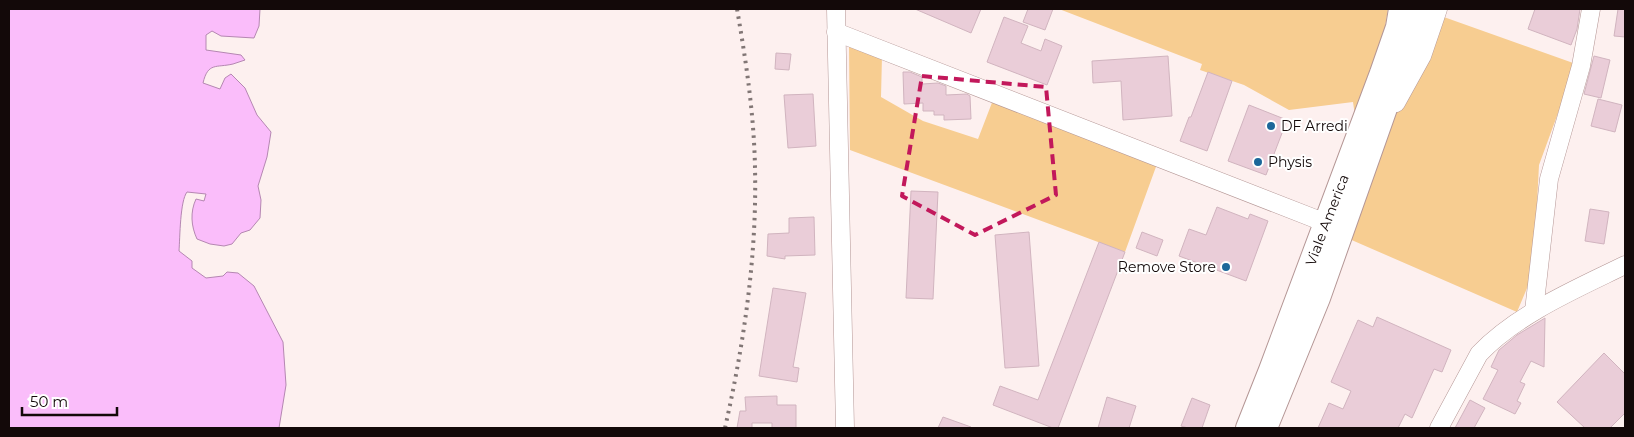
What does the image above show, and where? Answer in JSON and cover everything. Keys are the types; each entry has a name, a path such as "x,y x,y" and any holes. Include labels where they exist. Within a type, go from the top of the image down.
{"main road":[{"name":"Viale America","path":"1247,428 1381,74 1397,28 1400,9"},
{"name":"Viale America","path":"1266,428 1319,298 1421,9"}],"street":[{"path":"836,9 845,428"},
{"path":"1374,140 1422,56 1438,9"},
{"path":"1534,311 1549,179 1581,66 1591,9"},
{"path":"836,32 1326,223"},
{"path":"1438,428 1479,354 1487,345 1534,311 1625,265"}],"highlighted area":[{"path":"922,76 1046,87 1056,195 975,235 902,196"}],"shaded area":[{"path":"9,9 260,9 259,26 254,38 221,36 212,31 206,35 206,50 241,55 245,60 210,69 203,83 220,89 225,78 231,74 245,88 257,115 271,132 267,157 258,186 261,200 260,218 250,230 241,233 232,244 224,246 210,244 197,239 192,219 196,199 204,201 206,194 187,192 182,211 179,251 192,261 192,268 206,278 223,276 227,272 238,273 254,286 283,342 286,385 279,428 9,428"},
{"path":"1059,9 1388,9 1383,39 1355,116 1353,102 1289,110 1244,85 1200,70 1202,64"},
{"path":"1441,16 1576,64 1539,165 1534,261 1530,281 1517,312 1347,238 1375,156"},
{"path":"849,44 882,56 881,97 923,121 978,139 993,100 1157,164 1125,252 850,150"}],"building":[{"path":"915,9 981,9 971,33"},
{"path":"1028,9 1053,9 1045,30 1023,22"},
{"path":"1535,9 1580,9 1577,29 1571,45 1528,29"},
{"path":"1618,9 1625,9 1625,37 1614,36"},
{"path":"1004,17 1028,26 1021,43 1041,51 1045,39 1062,46 1047,85 987,62"},
{"path":"776,53 791,54 789,70 775,69"},
{"path":"1168,56 1172,116 1123,120 1121,81 1093,83 1092,61"},
{"path":"1594,56 1610,60 1601,98 1584,94"},
{"path":"903,72 910,72 922,77 922,84 938,83 946,86 946,95 967,94 970,96 971,119 944,120 944,115 934,115 934,111 923,111 923,103 904,104"},
{"path":"1208,72 1232,81 1207,151 1180,141"},
{"path":"813,94 816,146 788,148 784,95"},
{"path":"1598,99 1622,105 1615,132 1591,126"},
{"path":"1249,105 1287,120 1266,175 1228,161"},
{"path":"911,191 938,192 933,299 906,298"},
{"path":"1217,207 1248,219 1250,214 1268,221 1246,281 1179,256 1189,229 1206,235"},
{"path":"1590,209 1609,212 1604,244 1585,241"},
{"path":"814,217 815,255 785,256 785,259 767,256 768,234 789,233 789,218"},
{"path":"1029,232 1039,366 1005,368 995,235"},
{"path":"1142,232 1163,240 1157,256 1136,248"},
{"path":"1099,242 1125,252 1058,428 1053,428 993,405 1000,386 1038,400"},
{"path":"773,288 806,293 793,367 799,368 797,382 759,376"},
{"path":"1377,317 1451,350 1442,372 1434,369 1412,418 1405,414 1398,428 1318,428 1329,403 1343,409 1351,391 1331,382 1358,320 1373,327"},
{"path":"1545,318 1544,367 1531,361 1520,382 1525,384 1517,401 1521,403 1515,414 1483,399 1498,370 1491,367 1499,350 1517,335"},
{"path":"1604,353 1625,374 1625,413 1610,428 1585,428 1557,402"},
{"path":"777,396 777,405 796,405 796,428 772,428 772,423 752,423 752,428 737,428 740,411 746,411 745,397"},
{"path":"1107,397 1136,406 1129,428 1098,428"},
{"path":"1192,398 1210,405 1202,428 1181,426"},
{"path":"1470,400 1485,408 1474,428 1455,428"},
{"path":"943,417 971,427 938,428"}],"railway":[{"path":"725,428 738,364 748,299 755,201 751,108 737,9"}],"place":[{"name":"DF Arredi","path":"1271,126"},
{"name":"Physis","path":"1258,162"},
{"name":"Remove Store","path":"1226,267"}]}
